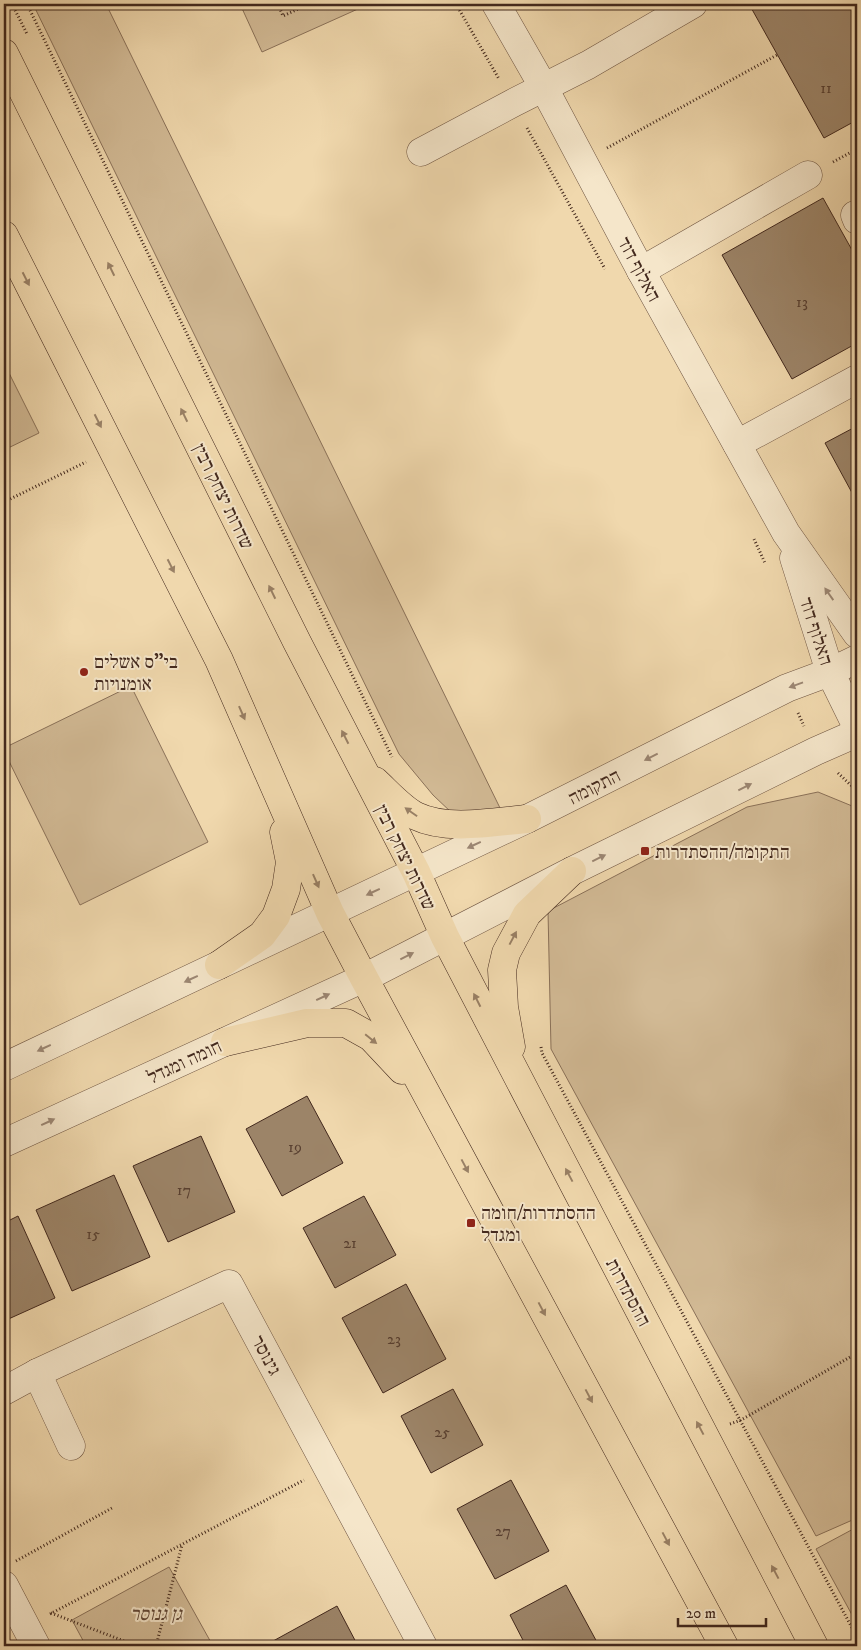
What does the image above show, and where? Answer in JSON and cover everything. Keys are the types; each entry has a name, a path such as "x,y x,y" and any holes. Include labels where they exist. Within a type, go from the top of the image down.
{"main road":[{"name":"שדרות יצחק רבין","path":"4,53 292,633 416,872 445,937"},
{"path":"4,235 218,660 330,913 724,1646"},
{"path":"360,767 393,798 416,816 444,824 527,819"},
{"path":"219,965 262,934 276,916 286,889 290,862 275,789"},
{"path":"514,1071 504,1007 502,970 506,953 526,914 572,871"},
{"name":"ההסתדרות","path":"445,937 814,1646"},
{"path":"224,1042 307,1023 346,1023 371,1037 377,1043 400,1068 442,1123"}],"street":[{"name":"האלוף דוד","path":"496,4 544,88 641,271 786,533 857,634"},
{"path":"421,152 588,65 693,4"},
{"path":"641,271 808,175"},
{"path":"737,444 857,379"},
{"name":"האלוף דוד","path":"786,533 830,672 857,727"},
{"name":"התקומה","path":"330,913 527,819 786,688 830,672 857,659"},
{"path":"364,978 572,871 816,751 857,733"},
{"path":"4,1067 330,913"},
{"name":"חומה ומגדל","path":"4,1143 364,978"},
{"name":"גינוסר","path":"4,1390 229,1284 423,1646"},
{"path":"37,1373 71,1446"},
{"path":"8,1574 30,1636"}],"path":[{"path":"34,4 27,5 395,762"},
{"path":"278,4 283,16 310,4"},
{"path":"456,4 608,275"},
{"path":"583,162 777,55"},
{"path":"4,502 112,449"},
{"path":"752,534 767,568"},
{"path":"786,688 816,751 857,791"},
{"path":"542,1052 857,1638"},
{"path":"727,1425 740,1420 857,1354"},
{"path":"30,1636 52,1613 328,1468"},
{"path":"8,1574 112,1508"},
{"path":"156,1646 182,1544"},
{"path":"52,1613 137,1646"}],"green space":[{"path":"33,4 106,4 501,810 453,814 433,795 399,754"},
{"path":"240,4 369,4 262,52"},
{"path":"4,363 39,433 4,450"},
{"path":"131,686 208,842 80,905 4,748"},
{"path":"818,792 857,808 857,1518 816,1536 551,1049 548,911 747,807"},
{"path":"857,1527 857,1624 816,1549"},
{"name":"גן גנוסר","path":"169,1567 213,1646 86,1646 72,1620"}],"building":[{"path":"749,4 857,4 857,120 824,138"},
{"path":"823,198 857,259 857,343 792,379 722,255"},
{"path":"857,426 857,502 825,443"},
{"path":"307,1096 343,1163 282,1196 246,1129"},
{"path":"201,1136 235,1212 168,1242 133,1166"},
{"path":"114,1175 150,1257 72,1291 36,1210"},
{"path":"364,1196 396,1255 335,1288 303,1228"},
{"path":"18,1216 55,1298 4,1321 4,1223"},
{"path":"406,1284 446,1359 383,1393 342,1318"},
{"path":"453,1389 483,1445 431,1473 401,1416"},
{"path":"511,1480 549,1551 495,1579 457,1509"},
{"path":"566,1585 598,1644 594,1646 526,1646 510,1615"},
{"path":"337,1606 358,1646 264,1646"}],"place":[{"name":"בי\"ס אשלים אומנויות","path":"84,672"},
{"name":"התקומה/ההסתדרות","path":"645,851"},
{"name":"ההסתדרות/חומה ומגדל","path":"471,1223"}]}
